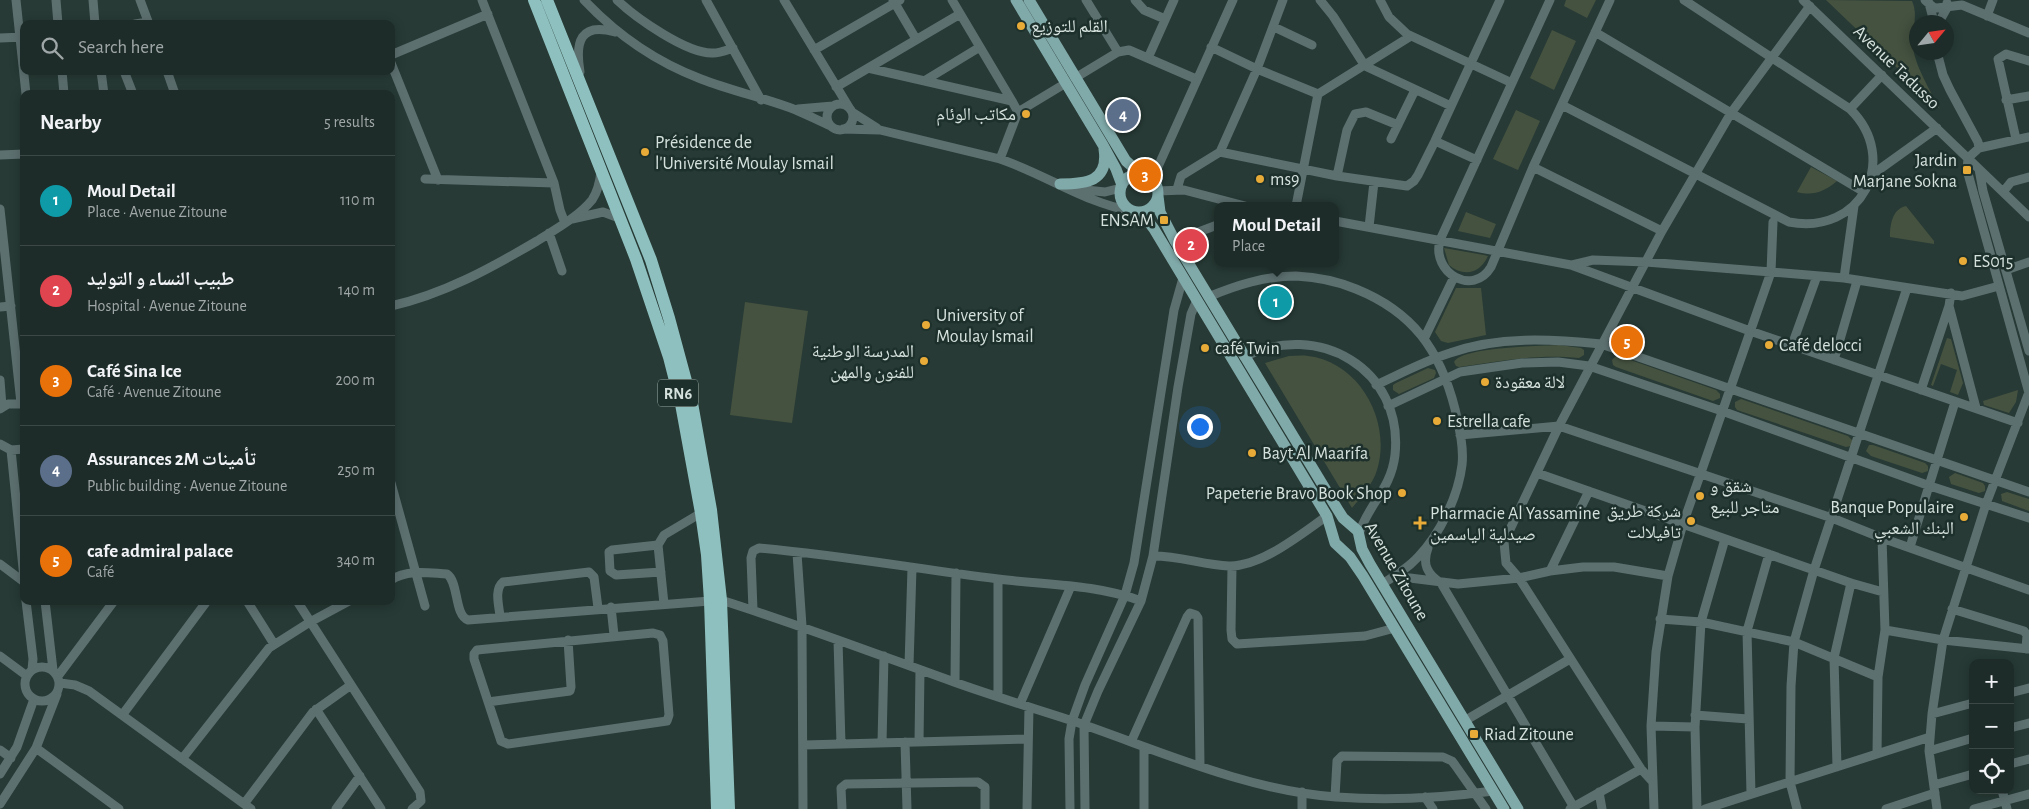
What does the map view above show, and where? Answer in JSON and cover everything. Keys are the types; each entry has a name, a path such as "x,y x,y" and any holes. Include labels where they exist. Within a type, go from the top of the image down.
{"highway":[{"name":"RN6","path":"534,0 636,259 669,357 681,404 716,601 717,809"},
{"name":"RN6","path":"547,0 651,260 680,355 692,403 711,510 728,809"}],"main road":[{"path":"1016,0 1071,80 1126,161 1147,178 1158,194 1153,206 1148,210 1135,212 1127,208 1121,199 1121,187 1116,169 1071,80 1028,0"},
{"path":"1065,187 1081,184 1096,178 1100,174 1105,162 1103,145"},
{"path":"1121,187 1130,177 1147,178"},
{"name":"Avenue Zitoune","path":"1158,194 1160,212 1175,241 1338,510 1355,531 1362,549 1382,584 1466,720 1518,809"},
{"name":"Avenue Zitoune","path":"1135,212 1148,221 1184,278 1327,516 1335,543 1350,557 1504,809"},
{"path":"1334,535 1335,530 1342,525 1355,531 1358,542 1349,550 1341,549"}],"street":[{"path":"16,0 20,25"},
{"path":"56,0 58,20"},
{"path":"93,0 95,20"},
{"path":"140,0 147,20"},
{"path":"482,0 554,183 560,210 567,221"},
{"path":"584,0 618,32 639,48 671,66 700,79 795,110 838,130 880,130 1000,159 1103,205 1135,212"},
{"path":"618,0 668,38 689,47 714,53 733,48"},
{"path":"706,0 762,100"},
{"path":"784,0 851,110 852,121 843,129"},
{"path":"952,0 1018,112"},
{"path":"1086,0 1118,52"},
{"path":"1135,0 1144,10 1165,19"},
{"path":"1148,58 1174,0"},
{"path":"1147,178 1212,47 1233,0"},
{"path":"1177,189 1181,176 1220,152 1257,69 1283,0"},
{"path":"1320,0 1333,16 1364,66 1451,106"},
{"path":"1380,0 1389,17 1411,36 1512,83"},
{"path":"1220,152 1303,170 1408,186 1418,175 1435,141 1500,0"},
{"path":"1550,0 1440,240 1438,254 1441,263 1446,271 1454,277 1471,281 1488,273 1533,167 1610,0"},
{"path":"1562,105 1777,216 1796,223 1826,222 1838,218 1854,206 1873,174 1874,157 1872,143 1866,128 1850,109 1684,0"},
{"path":"1987,16 1993,0"},
{"path":"814,50 896,1 916,39"},
{"path":"1927,1 1936,8 1947,3 1962,4 2029,33"},
{"path":"1927,1 1932,15"},
{"path":"1652,781 1641,769 1519,578 1506,563 1504,542 1558,426 1662,231 1731,113 1771,58 1807,3"},
{"name":"Avenue Tadusso","path":"1807,3 2029,217"},
{"path":"1942,15 1947,3"},
{"path":"395,53 488,14"},
{"path":"838,90 868,68 960,14"},
{"path":"1274,27 1312,45"},
{"path":"582,85 578,57 578,47 581,40 586,33 601,28 618,32"},
{"path":"1596,32 1864,192"},
{"path":"1297,202 1318,94 1411,36"},
{"path":"0,38 20,37"},
{"path":"924,81 980,47"},
{"path":"1212,47 1257,69 1318,94"},
{"path":"1000,159 1018,112 1118,52 1126,49 1196,79"},
{"path":"2016,139 1998,59 2006,54 2029,61"},
{"path":"1939,60 1943,75 1978,142 1979,148"},
{"path":"868,68 1012,101"},
{"path":"395,73 438,180"},
{"path":"25,75 26,90"},
{"path":"62,75 64,90"},
{"path":"102,75 103,90"},
{"path":"126,75 131,90"},
{"path":"168,75 174,90"},
{"path":"1850,109 1882,75"},
{"path":"831,126 826,115 839,99 838,90"},
{"path":"1390,139 1415,90"},
{"path":"2006,100 2029,96"},
{"path":"795,110 841,104 880,130"},
{"path":"1337,176 1347,130 1355,114 1366,112 1398,125"},
{"path":"1873,174 1937,128"},
{"path":"1937,809 1929,751 1932,714 1943,640 1986,504 2029,393 1967,170 1968,158 1979,148 2029,137"},
{"path":"1435,141 1477,160"},
{"path":"0,154 20,154"},
{"path":"1533,167 1662,231"},
{"path":"1979,169 1983,191 2029,351"},
{"path":"395,305 464,282 549,233 567,221 591,200 598,190 601,170"},
{"path":"2003,192 2012,182 2029,177"},
{"path":"425,179 554,183"},
{"path":"1370,227 1374,182"},
{"path":"1065,187 1105,192 1121,187"},
{"path":"1158,194 1177,189 1229,202"},
{"path":"1844,278 1854,206"},
{"path":"0,208 20,385"},
{"path":"567,221 603,212 620,218"},
{"path":"1654,809 1651,726 1656,652 1668,576 1683,524 1771,272 1772,222"},
{"path":"1339,223 1571,265 1750,331 2018,423"},
{"path":"1175,241 1214,226"},
{"path":"549,233 562,271"},
{"path":"1571,265 1593,260 1646,262 1844,278 1962,296 1999,286"},
{"path":"2006,270 2029,262"},
{"path":"1208,297 1243,284 1270,278 1298,276 1325,280 1351,287 1381,300 1404,315 1424,339 1436,358 1452,396 1460,435 1462,464 1458,482 1441,525 1431,541 1418,557 1382,584"},
{"path":"1792,345 1817,276"},
{"path":"1424,339 1454,277"},
{"path":"1070,809 1069,739 1072,721 1084,685 1125,595 1134,563 1174,310 1184,278"},
{"path":"1834,360 1857,281"},
{"path":"1797,809 1790,782 1791,686 1794,642 1814,570 1907,288"},
{"path":"1921,390 1949,306 1951,294"},
{"path":"1085,809 1084,725 1140,601 1153,556 1178,387 1191,314 1197,300"},
{"path":"0,307 11,306"},
{"path":"1949,306 1976,408"},
{"path":"1174,310 1191,314"},
{"path":"1376,385 1451,352 1482,345 1519,340 1556,340 1601,344 2029,492"},
{"path":"1244,357 1266,347 1279,344 1292,343 1318,346 1337,352 1354,362 1376,385 1388,406 1395,435 1393,466 1386,485 1355,531"},
{"path":"1388,406 1460,372 1522,363 1558,362 1589,366 1722,411 1930,486 2029,518"},
{"path":"0,380 1,408 8,404 20,403"},
{"path":"1910,547 1955,402"},
{"path":"1460,435 1558,426 1701,472 2029,590"},
{"path":"0,445 11,450 20,449"},
{"path":"11,450 20,540"},
{"path":"1537,473 1851,583 1883,592"},
{"path":"1550,571 1588,491"},
{"path":"395,497 425,606"},
{"path":"664,604 658,545 664,535 701,513"},
{"path":"1153,556 1184,558 1232,566 1266,555 1327,516"},
{"path":"1877,754 1878,677 1885,630 1882,538"},
{"path":"1697,809 1695,715 1701,622 1725,539"},
{"path":"1431,541 1425,557 1425,564 1433,578 1441,583 1573,808 1641,769"},
{"path":"658,545 612,550 609,552 610,571 616,575 661,572"},
{"path":"753,610 751,558 753,551 759,548 998,579 1071,586 1125,595 1140,601"},
{"path":"797,553 802,626 803,809"},
{"path":"1751,794 1747,631 1769,554"},
{"path":"0,564 20,577"},
{"path":"1232,566 1231,630 1232,639 1237,644 1365,636 1395,628"},
{"path":"1394,576 1458,584 1519,578 1550,571 1583,567 1614,567 1668,576"},
{"path":"909,665 912,568"},
{"path":"395,578 416,572 447,574 450,576 464,618 716,601 753,610 802,626 920,670 1233,776 1302,792 1335,797 1383,799 1493,791"},
{"path":"500,616 498,590 503,582 589,572 594,576 598,608"},
{"path":"955,682 956,573"},
{"path":"998,579 998,697"},
{"path":"1837,767 1834,658 1851,583"},
{"path":"1027,809 1027,739 1024,705 1071,586"},
{"path":"26,605 32,659 25,683 26,691 34,699 46,701 56,694"},
{"path":"0,804 36,748 56,694 57,676 46,605"},
{"path":"57,676 111,605"},
{"path":"123,714 204,605"},
{"path":"250,605 274,644"},
{"path":"299,605 420,792 421,801 412,809"},
{"path":"182,759 264,654 274,644 342,605"},
{"path":"611,607 614,635"},
{"path":"1885,630 1943,640 2027,649 2028,636 2024,631 1952,609"},
{"path":"1131,742 1187,616 1190,613 1196,615 1198,618 1200,766"},
{"path":"1660,619 1701,622 1794,642 1878,677"},
{"path":"656,633 662,637 669,715 666,720 505,744 499,738 474,656 477,650 614,635 656,633"},
{"path":"488,702 570,692 568,640"},
{"path":"838,640 841,744"},
{"path":"0,656 29,673"},
{"path":"882,743 884,656"},
{"path":"1466,720 1570,659"},
{"path":"29,673 40,666 57,676 90,690 248,807 316,709 350,685"},
{"path":"918,742 920,670"},
{"path":"2014,692 2029,688"},
{"path":"0,774 11,758 34,699"},
{"path":"1932,714 1969,704"},
{"path":"316,709 381,809"},
{"path":"1695,715 1748,719"},
{"path":"2014,727 2029,723"},
{"path":"1651,726 1695,727"},
{"path":"1705,809 1930,737"},
{"path":"804,745 1027,739"},
{"path":"1929,751 1969,739"},
{"path":"905,742 907,809"},
{"path":"1144,747 1144,809"},
{"path":"36,748 119,809"},
{"path":"0,750 11,758"},
{"path":"1335,797 1337,762 1339,758 1346,755 1448,758 1476,793 1486,809"},
{"path":"2014,763 2029,759"},
{"path":"336,809 360,776"},
{"path":"1886,809 1969,776"},
{"path":"842,809 841,788 846,784 981,783 985,787 985,809"},
{"path":"1302,792 1302,809"},
{"path":"1599,792 1602,809"},
{"path":"1974,809 2006,805 2029,794"},
{"path":"1426,797 1433,809"},
{"path":"1383,799 1389,809"}],"green space":[{"path":"1566,0 1596,0 1587,18 1564,6"},
{"path":"1826,0 1912,1 1915,15 1909,15 1909,60 1916,60 1940,109"},
{"path":"1552,30 1576,41 1554,90 1530,78"},
{"path":"1516,110 1540,121 1518,170 1493,159"},
{"path":"1811,167 1837,181 1828,188 1818,192 1808,194 1797,192"},
{"path":"1906,206 1934,241 1934,244 1890,237 1891,223 1895,214"},
{"path":"1466,212 1496,224 1490,238 1458,231"},
{"path":"1444,248 1488,256 1485,262 1476,270 1465,272 1454,269 1449,265"},
{"path":"1456,288 1481,288 1486,335 1448,343 1441,341 1435,332"},
{"path":"745,302 808,311 792,423 730,415"},
{"path":"1947,338 1951,339 1963,383 1958,395 1950,392 1957,370 1941,364 1933,386 1931,385"},
{"path":"1559,345 1581,348 1584,350 1584,355 1579,358 1548,357 1519,359 1459,367 1454,362 1460,357 1486,350"},
{"path":"1289,356 1306,356 1327,361 1343,370 1357,382 1368,397 1380,433 1380,452 1377,470 1370,485 1352,508 1265,363"},
{"path":"1619,356 1716,390 1720,394 1720,398 1713,401 1616,367 1613,365 1612,360"},
{"path":"1428,368 1435,370 1434,378 1399,394 1393,390 1393,385 1396,383"},
{"path":"2018,390 2016,402 2009,413 1984,405 1983,401"},
{"path":"1741,399 1848,436 1853,441 1851,446 1846,447 1737,410 1735,402"},
{"path":"1869,445 1925,463 1928,466 1928,471 1922,473 1871,456 1866,451"},
{"path":"1955,473 1983,483 1985,491 1979,493 1951,484 1949,477"},
{"path":"2007,492 2029,499 2029,511 2002,501 2001,494"}],"place":[{"name":"القلم للتوزيع","path":"1021,26"},
{"name":"مكاتب الوئام","path":"1026,114"},
{"name":"Assurances 2M تأمينات","path":"1123,115"},
{"name":"Présidence de l'Université Moulay Ismail","path":"645,152"},
{"name":"Jardin Marjane Sokna","path":"1967,170"},
{"name":"Café Sina Ice","path":"1145,175"},
{"name":"ms9","path":"1260,179"},
{"name":"ENSAM","path":"1164,220"},
{"name":"طبيب النساء و التوليد","path":"1191,245"},
{"name":"ES015","path":"1963,261"},
{"name":"Moul Detail","path":"1276,302"},
{"name":"University of Moulay Ismail","path":"926,325"},
{"name":"cafe admiral palace","path":"1627,342"},
{"name":"Café delocci","path":"1769,345"},
{"name":"café Twin","path":"1205,348"},
{"name":"المدرسة الوطنية للفنون والمهن","path":"924,361"},
{"name":"لالة معقودة","path":"1485,382"},
{"name":"Estrella cafe","path":"1437,421"},
{"name":"Bayt Al Maarifa","path":"1252,453"},
{"name":"Papeterie Bravo Book Shop","path":"1402,493"},
{"name":"شقق و متاجر للبيع","path":"1700,496"},
{"name":"Banque Populaire البنك الشعبي","path":"1964,517"},
{"name":"شركة طريق تافيلالت","path":"1691,521"},
{"name":"Pharmacie Al Yassamine صيدلية الياسمين","path":"1420,523"},
{"name":"Riad Zitoune","path":"1474,734"}]}
